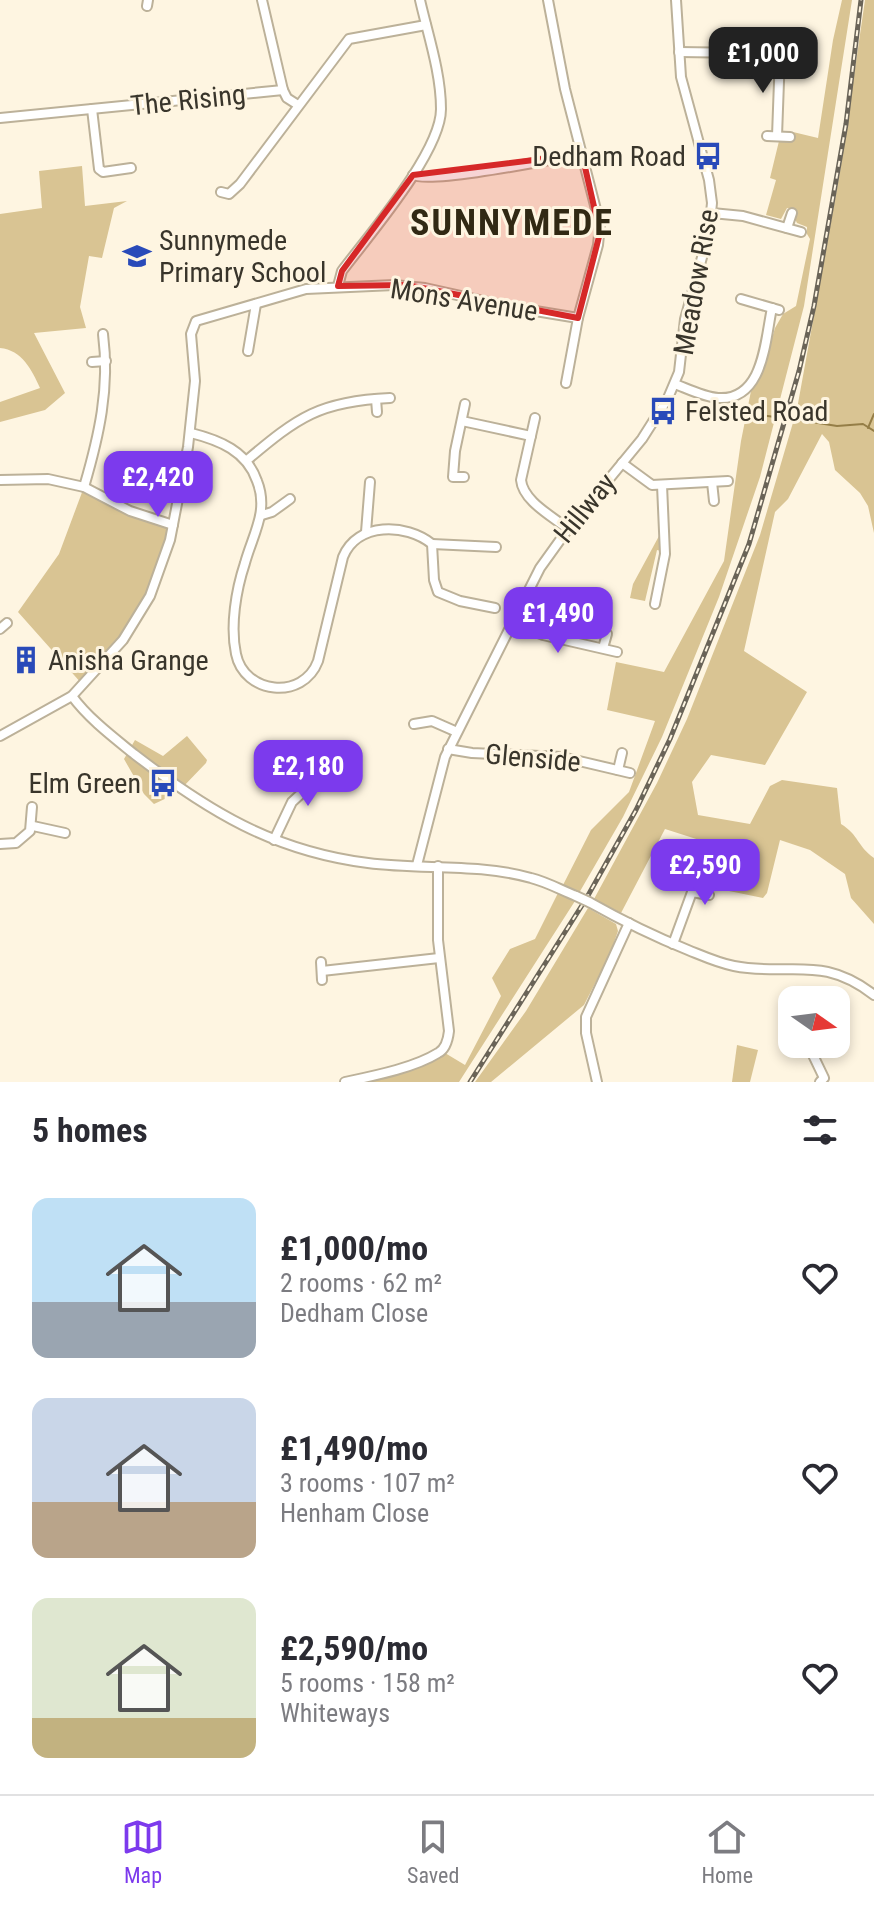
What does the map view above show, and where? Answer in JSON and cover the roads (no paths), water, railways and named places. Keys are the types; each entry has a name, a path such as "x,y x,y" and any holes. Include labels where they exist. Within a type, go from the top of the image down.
{"street":[{"path":"262,0 283,90 287,98 298,105"},
{"path":"338,286 342,271 434,142 441,110 420,0"},
{"path":"548,0 562,74 600,233 578,318 566,383"},
{"name":"Meadow Rise","path":"656,418 675,384 681,363 685,319 712,213 709,180 684,90 676,0"},
{"path":"221,192 229,194 234,191 349,39 426,25"},
{"path":"679,52 805,54"},
{"path":"777,136 780,54"},
{"name":"The Rising","path":"0,118 283,90"},
{"name":"The Rising","path":"92,109 99,169 103,172 131,168"},
{"path":"767,136 790,137"},
{"path":"413,175 442,176 582,154"},
{"path":"712,213 743,216 801,232"},
{"path":"787,228 792,213"},
{"name":"Mons Avenue","path":"191,433 195,381 192,326 202,317 306,289 407,285 578,318"},
{"path":"675,384 716,398 729,397 750,386 760,368 775,309 741,299"},
{"path":"248,351 256,304"},
{"path":"84,487 102,422 106,361 103,334"},
{"path":"92,362 106,361"},
{"path":"246,461 308,413 340,403 390,398"},
{"path":"376,399 377,412"},
{"path":"464,477 453,477 465,404"},
{"path":"535,418 521,480 522,489 568,529"},
{"name":"Hillway","path":"412,865 448,749 548,554 656,418"},
{"path":"462,421 531,436"},
{"path":"0,736 72,696 117,648 136,621 158,576 173,525 191,433 227,446 246,461 258,482 262,515 240,582 235,650 237,660 252,678 274,688 298,685 315,669 343,557 351,544 366,532 400,531 423,537 432,544 496,547"},
{"path":"622,463 645,483 662,485 728,481"},
{"path":"0,480 48,479 84,487 130,511 173,525"},
{"path":"366,532 370,482"},
{"path":"712,482 714,501"},
{"path":"655,604 665,554 662,485"},
{"path":"262,515 290,499"},
{"path":"432,544 434,580 438,592 460,601 495,608"},
{"path":"511,622 543,635 617,652"},
{"path":"603,648 607,634"},
{"path":"72,696 117,740 181,789 235,823 274,840 348,860 518,875 576,896 666,943 734,966 767,970 798,967 832,972 874,995"},
{"path":"414,724 432,721 457,732"},
{"name":"Glenside","path":"448,749 562,757 630,773"},
{"name":"Glenside","path":"618,770 622,753"},
{"path":"321,756 338,776"},
{"path":"274,840 292,802 330,767"},
{"path":"0,844 16,843 25,836 33,826 32,807"},
{"path":"33,826 65,833"},
{"path":"673,944 692,892 694,861"},
{"path":"345,1082 418,1061 440,1053 444,1047 449,1031 439,958 436,910 438,866"},
{"path":"692,892 709,895"},
{"path":"597,1082 586,1033 586,1017 629,923"},
{"path":"322,971 439,958"},
{"path":"814,1058 823,1081"}],"waterway":[{"path":"747,413 775,417"},
{"path":"868,428 874,414"},
{"path":"787,418 837,426 863,424 874,431"}],"railway":[{"path":"470,1082 586,899 636,810 670,739 749,544 799,371 814,306 846,124 861,0"}],"place":[{"name":"Dedham Road","path":"708,156"},
{"name":"Sunnymede Primary School","path":"137,256"},
{"name":"Felsted Road","path":"663,411"},
{"name":"Anisha Grange","path":"26,660"},
{"name":"Elm Green","path":"163,783"}],"district":[{"name":"SUNNYMEDE","path":"512,223"}]}
